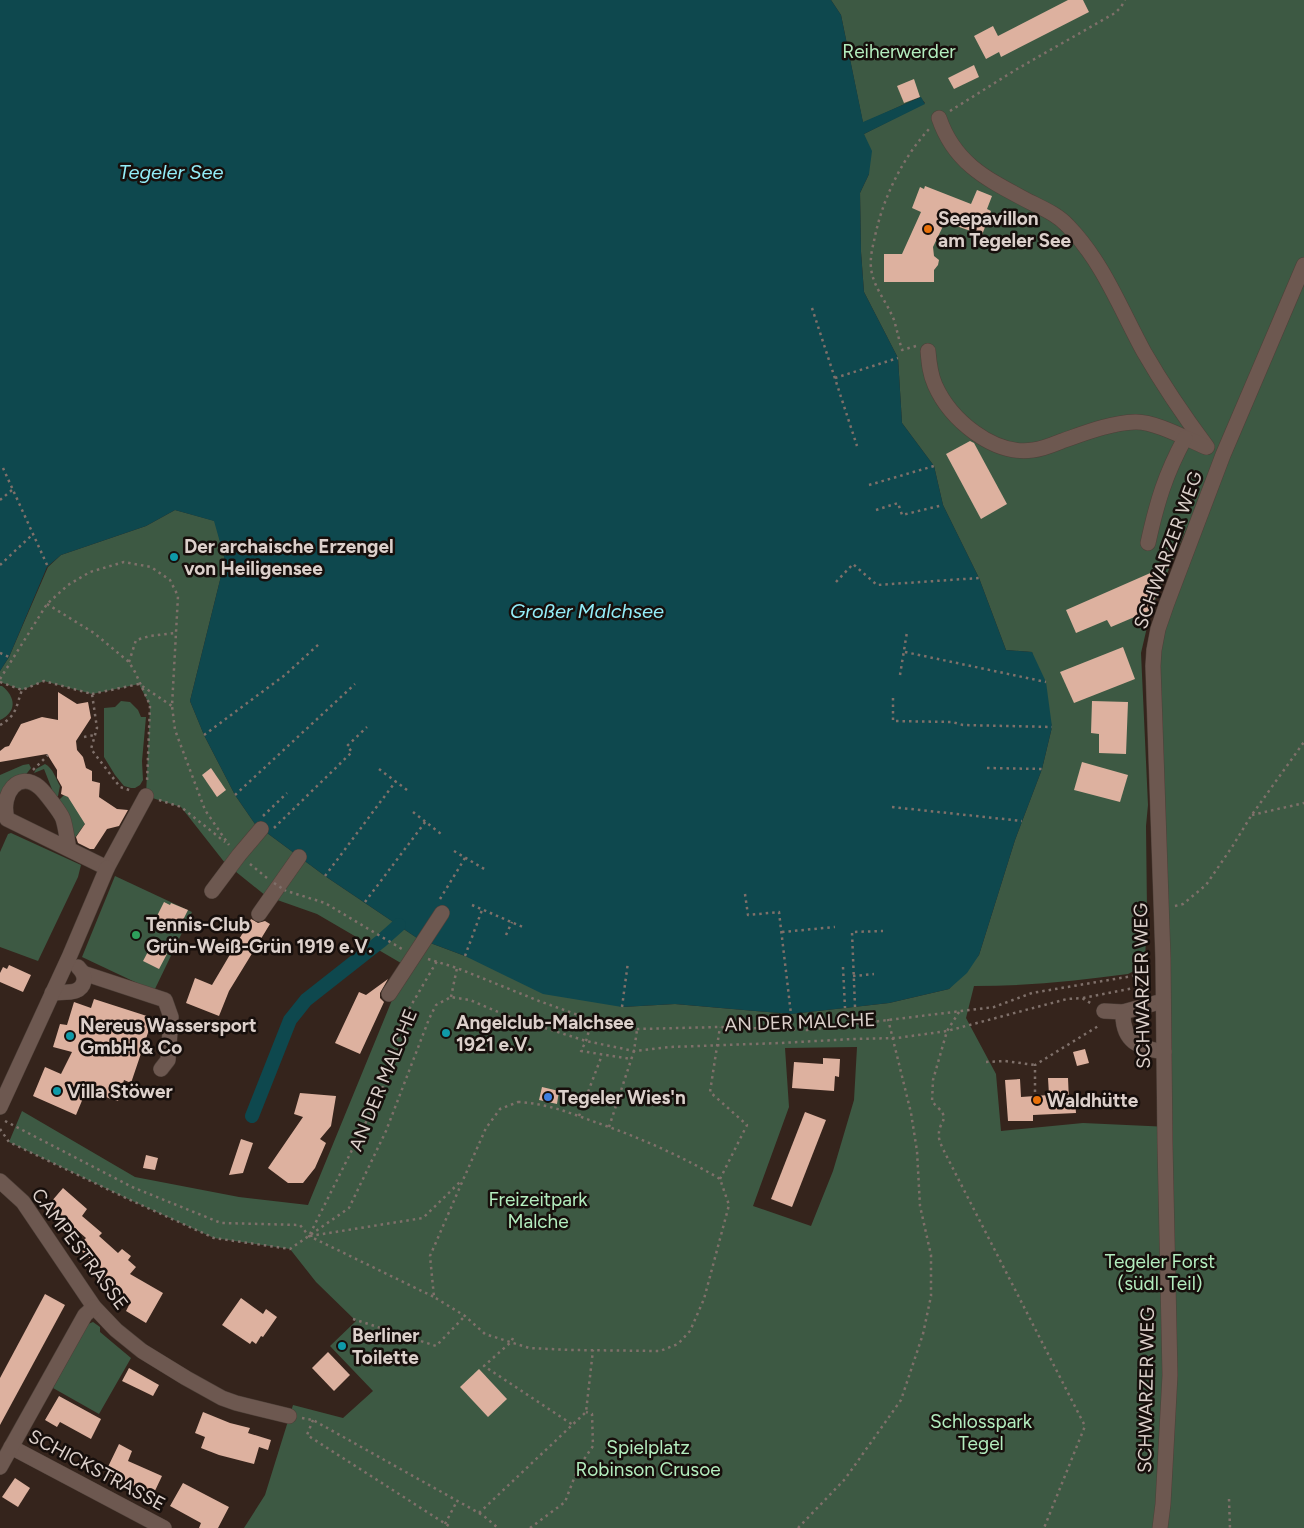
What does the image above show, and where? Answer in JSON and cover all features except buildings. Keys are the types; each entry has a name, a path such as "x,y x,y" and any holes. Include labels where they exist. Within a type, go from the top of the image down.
{"street":[{"name":"SCHWARZER WEG","path":"938,118 946,136 970,166 986,178 1053,214 1077,236 1104,276 1168,393 1206,447"},
{"name":"SCHWARZER WEG","path":"1160,1528 1170,1375 1163,1001 1157,978 1163,958 1154,650 1158,629 1167,603 1219,476 1223,455 1304,265"},
{"name":"SCHWARZER WEG","path":"928,352 934,384 948,408 972,431 999,446 1012,450 1033,450 1104,427 1138,422 1155,426 1223,455"},
{"path":"1148,543 1161,491 1172,461 1185,438"},
{"path":"70,850 62,817 41,788 34,783 20,782 9,788 2,804 4,819 107,868"},
{"path":"1,1101 107,868 146,796"},
{"path":"212,891 263,827"},
{"path":"259,914 299,857"},
{"path":"389,994 442,913"},
{"path":"64,966 76,966 83,973 165,1000 171,1017 168,1060 161,1069"},
{"path":"52,992 72,992 79,989 84,981 83,973"},
{"path":"1102,1018 1163,1001"},
{"path":"1122,1012 1122,1020 1127,1034 1136,1045 1164,1052"},
{"name":"CAMPESTRASSE","path":"0,1181 23,1202 94,1307 116,1330 142,1352 186,1378 229,1400 289,1416"},
{"path":"0,1467 85,1315 94,1307"},
{"name":"SCHICKSTRASSE","path":"11,1447 164,1528"}],"path":[{"path":"902,350 894,320 875,285 871,268 872,249 879,219 892,183 921,137 938,118 1017,69 1115,13 1125,0"},
{"path":"812,308 857,446"},
{"path":"835,378 898,358"},
{"path":"869,485 934,466"},
{"path":"3,468 48,567"},
{"path":"0,500 13,490"},
{"path":"876,510 898,503 902,515 943,505"},
{"path":"0,565 33,535"},
{"path":"172,706 139,684 92,694 44,681 22,690 0,680 47,604 68,585 90,572 124,562 151,567 170,580 178,596 172,706 176,730 205,810 224,839 239,855"},
{"path":"836,582 853,564 877,585 979,578"},
{"path":"47,604 94,633 128,662 150,706 146,796"},
{"path":"900,675 907,632"},
{"path":"128,662 136,640 150,636 175,634"},
{"path":"204,735 285,675 319,644"},
{"path":"905,652 1046,682"},
{"path":"0,653 9,657"},
{"path":"235,794 355,684"},
{"path":"0,724 11,718 16,710 22,690"},
{"path":"92,694 97,728 91,749 120,787 181,806 212,830 239,855 286,891 325,903 392,942"},
{"path":"893,698 893,721 1052,727"},
{"path":"263,827 352,752 347,746 367,727"},
{"path":"84,737 95,735"},
{"path":"1172,906 1183,904 1206,885 1251,816 1304,742"},
{"path":"30,776 34,768 48,755"},
{"path":"986,768 1042,769"},
{"path":"379,769 407,790"},
{"path":"325,876 396,781"},
{"path":"263,827 287,793"},
{"path":"1251,816 1304,803"},
{"path":"892,806 1022,821"},
{"path":"413,812 441,834"},
{"path":"365,902 426,821"},
{"path":"454,851 486,870"},
{"path":"745,894 748,916 779,912 791,1014"},
{"path":"472,905 525,928"},
{"path":"465,956 482,910"},
{"path":"506,935 512,922"},
{"path":"782,932 835,927"},
{"path":"855,1007 852,932 883,931"},
{"path":"309,1236 382,1090 402,1021 437,961 592,1020 622,1028 637,1029 720,1027 807,1030 994,1007 1032,993 1086,985 1157,978"},
{"path":"622,1007 628,962"},
{"path":"843,967 845,1008"},
{"path":"451,997 458,968"},
{"path":"854,976 874,974"},
{"name":"AN DER MALCHE","path":"0,1128 9,1142 214,1238 290,1249 349,1208 390,1123 429,1019 436,1005 451,997 470,1000 510,1017 586,1041 634,1051 670,1047 893,1038 947,1031 1067,1000 1131,988 1157,978"},
{"path":"986,1062 1005,1061 1035,1065 1102,1018 1082,998"},
{"path":"959,1012 947,1031 933,1080 932,1102 942,1110 944,1118 939,1137 945,1153 1085,1426 1044,1528"},
{"path":"798,1528 844,1479 901,1400 923,1334 931,1296 931,1255 920,1206 917,1151 911,1113 888,1019"},
{"path":"592,1020 581,1051 631,1059"},
{"path":"720,1027 710,1092 746,1125 720,1179"},
{"path":"610,1127 634,1051 637,1029"},
{"path":"579,1116 602,1055"},
{"path":"1035,1065 1035,1092"},
{"path":"6,1122 132,1187 221,1223 300,1225 309,1236 434,1297 465,1316 485,1334 529,1348 660,1351 678,1344 690,1331 704,1300 729,1205 720,1179 688,1160 579,1116 535,1103 518,1102 500,1109 486,1128 430,1256 434,1297"},
{"path":"309,1236 423,1218 463,1180"},
{"path":"353,1319 436,1346 465,1316"},
{"path":"514,1338 484,1366 573,1425"},
{"path":"479,1514 586,1412 593,1350"},
{"path":"530,1528 565,1502 578,1468 593,1446 592,1414 586,1412"},
{"path":"289,1416 313,1420 486,1517 498,1528"},
{"path":"313,1420 307,1434 452,1528"},
{"path":"1229,1500 1230,1528"},
{"path":"445,1524 457,1501"},
{"path":"804,1522 804,1528"}],"green space":[{"path":"831,0 1304,0 1304,1528 244,1528 265,1495 293,1405 343,1418 373,1391 330,1346 356,1321 316,1282 290,1249 214,1238 9,1142 22,1111 135,1177 239,1197 308,1205 406,966 317,914 266,896 225,863 181,807 146,796 150,706 139,684 92,694 44,681 22,690 0,682 0,671 9,657 48,567 61,555 146,526 175,510 215,521 225,560 190,701 204,735 235,795 255,824 325,876 417,938 465,956 622,1007 675,1004 791,1014 889,1003 949,989 979,955 1015,840 1042,769 1052,727 1032,652 1006,650 979,578 943,505 934,466 902,423 898,358 864,292 860,193 869,174 864,134 925,103 920,97 863,123 841,15","holes":["1209,478 1163,631 1159,668 1170,1127 1083,1123 1001,1131 996,1074 966,1018 974,986 1051,983 1128,974 1138,969 1145,962 1147,911 1146,826 1148,805 1141,653 1151,610","857,1047 854,1100 833,1171 811,1226 753,1206 789,1107 785,1048"]},
{"path":"0,686 7,690 13,704 6,717 0,720"},
{"path":"121,701 130,702 138,710 141,717 146,717 142,761 143,780 135,788 124,786 104,757 104,708 115,707"},
{"path":"29,764 31,768 24,777 2,791 0,795 0,775"},
{"path":"45,764 52,771 60,786 58,796 55,797 44,769 34,773 36,769"},
{"path":"64,795 68,797 87,821 74,839 59,800"},
{"path":"11,833 81,865 78,877 38,961 0,947 0,852 8,834"},
{"name":"Tennis-Club Grün-Weiß-Grün 1919 e.V.","path":"115,876 192,912 154,991 82,957"},
{"path":"93,1322 100,1327 100,1332 131,1358 99,1414 53,1388 88,1324"}],"water":[{"name":"Großer Malchsee","path":"0,0 831,0 841,15 863,122 921,97 925,104 864,134 872,151 869,174 860,193 864,292 898,358 902,423 934,466 943,505 979,578 1006,650 1032,652 1046,682 1052,727 1042,769 1015,840 979,955 967,973 949,989 889,1003 791,1014 675,1004 622,1007 543,994 465,956 417,938 325,876 255,824 235,795 204,735 190,701 225,560 214,521 175,510 146,526 61,555 47,567 9,657 0,671"}],"waterway":[{"path":"252,1116 290,1020 306,1000 399,925"}],"place":[{"name":"Seepavillon am Tegeler See","path":"928,229"},
{"name":"Der archaische Erzengel von Heiligensee","path":"174,557"},
{"name":"Tennis-Club Grün-Weiß-Grün 1919 e.V.","path":"136,935"},
{"name":"Angelclub-Malchsee 1921 e.V.","path":"446,1033"},
{"name":"Nereus Wassersport GmbH & Co","path":"70,1036"},
{"name":"Villa Stöwer","path":"57,1091"},
{"name":"Tegeler Wies'n","path":"548,1097"},
{"name":"Waldhütte","path":"1037,1100"},
{"name":"Berliner Toilette","path":"342,1346"}],"park label":[{"name":"Reiherwerder","path":"899,51"},
{"name":"Freizeitpark Malche","path":"538,1210"},
{"name":"Tegeler Forst (südl. Teil)","path":"1160,1272"},
{"name":"Schlosspark Tegel","path":"981,1432"},
{"name":"Spielplatz Robinson Crusoe","path":"648,1458"}],"water label":[{"name":"Tegeler See","path":"171,172"}]}
